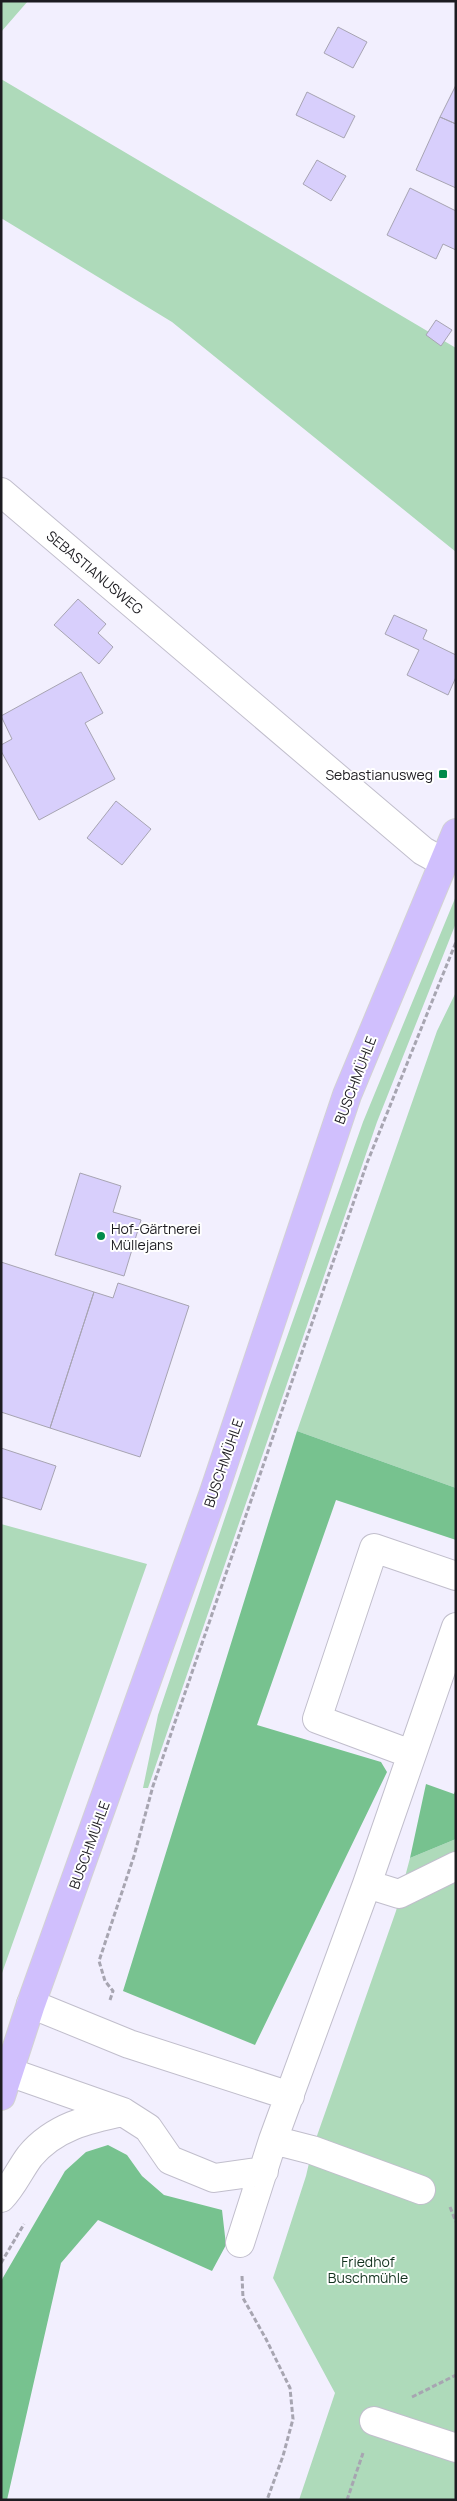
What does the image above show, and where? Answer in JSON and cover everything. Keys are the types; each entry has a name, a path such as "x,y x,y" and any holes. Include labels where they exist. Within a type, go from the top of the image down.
{"main road":[{"name":"BUSCHMÜHLE","path":"5,2084 31,2004 213,1495 347,1095 456,833"}],"street":[{"name":"SEBASTIANUSWEG","path":"1,492 423,851 443,862"},
{"path":"411,1754 317,1719 374,1548 456,1576"},
{"path":"240,2243 273,2140 368,1884 456,1627"},
{"path":"368,1884 398,1894 456,1866"},
{"path":"31,2004 129,2044 290,2096"},
{"path":"5,2084 123,2112 148,2128 170,2160 214,2178 264,2171"},
{"path":"1,2198 31,2155 64,2127 123,2112"},
{"path":"273,2140 312,2150 421,2190"},
{"path":"374,2421 456,2448"}],"path":[{"path":"99,2031 114,1991 105,1981 99,1961 134,1856 153,1786 367,1164 456,942"},
{"path":"1,2263 25,2223"},
{"path":"240,2243 243,2298 290,2388 293,2419 283,2456 267,2500"}],"green space":[{"path":"1,1 28,1 1,32"},
{"path":"1,79 456,348 456,552 172,322 1,218"},
{"path":"456,896 456,923 377,1122 148,1788 143,1788 158,1715 269,1388 363,1122"},
{"path":"456,992 456,1488 297,1431 437,1031"},
{"path":"297,1431 456,1488 456,1540 336,1500 257,1725 381,1762 387,1772 255,2045 123,1991"},
{"path":"1,1524 147,1564 1,1976"},
{"path":"426,1784 454,1794 456,1789 456,1839 410,1858"},
{"name":"Friedhof Buschmühle","path":"456,1839 456,2500 299,2500 335,2393 273,2278 306,2176 312,2150 396,1911 410,1858"},
{"path":"108,2145 127,2155 142,2176 164,2195 222,2210 226,2245 212,2271 98,2220 61,2263 7,2500 1,2500 1,2281 65,2171 86,2152"}],"building":[{"path":"338,27 367,42 353,68 324,53"},
{"path":"456,85 456,124 440,117"},
{"path":"307,92 355,116 344,138 296,115"},
{"path":"440,117 456,124 456,188 416,170"},
{"path":"317,160 346,176 331,201 303,184"},
{"path":"410,188 456,211 456,250 443,244 436,259 387,235"},
{"path":"436,320 452,330 441,346 426,335"},
{"path":"78,599 106,624 98,633 113,647 99,664 54,625"},
{"path":"394,615 427,630 423,639 456,655 456,677 448,695 407,675 419,650 385,634"},
{"path":"81,672 103,713 85,723 115,779 39,820 1,751 1,745 12,739 1,716"},
{"path":"116,801 151,829 122,865 87,838"},
{"path":"80,1173 121,1186 113,1212 141,1220 124,1276 55,1255"},
{"path":"1,1262 94,1292 50,1428 1,1412"},
{"path":"118,1283 189,1306 140,1457 50,1428 94,1292 113,1298"},
{"path":"1,1448 56,1466 41,1510 1,1497"}],"place":[{"name":"Sebastianusweg","path":"443,774"},
{"name":"Hof-Gärtnerei Müllejans","path":"101,1236"}]}
